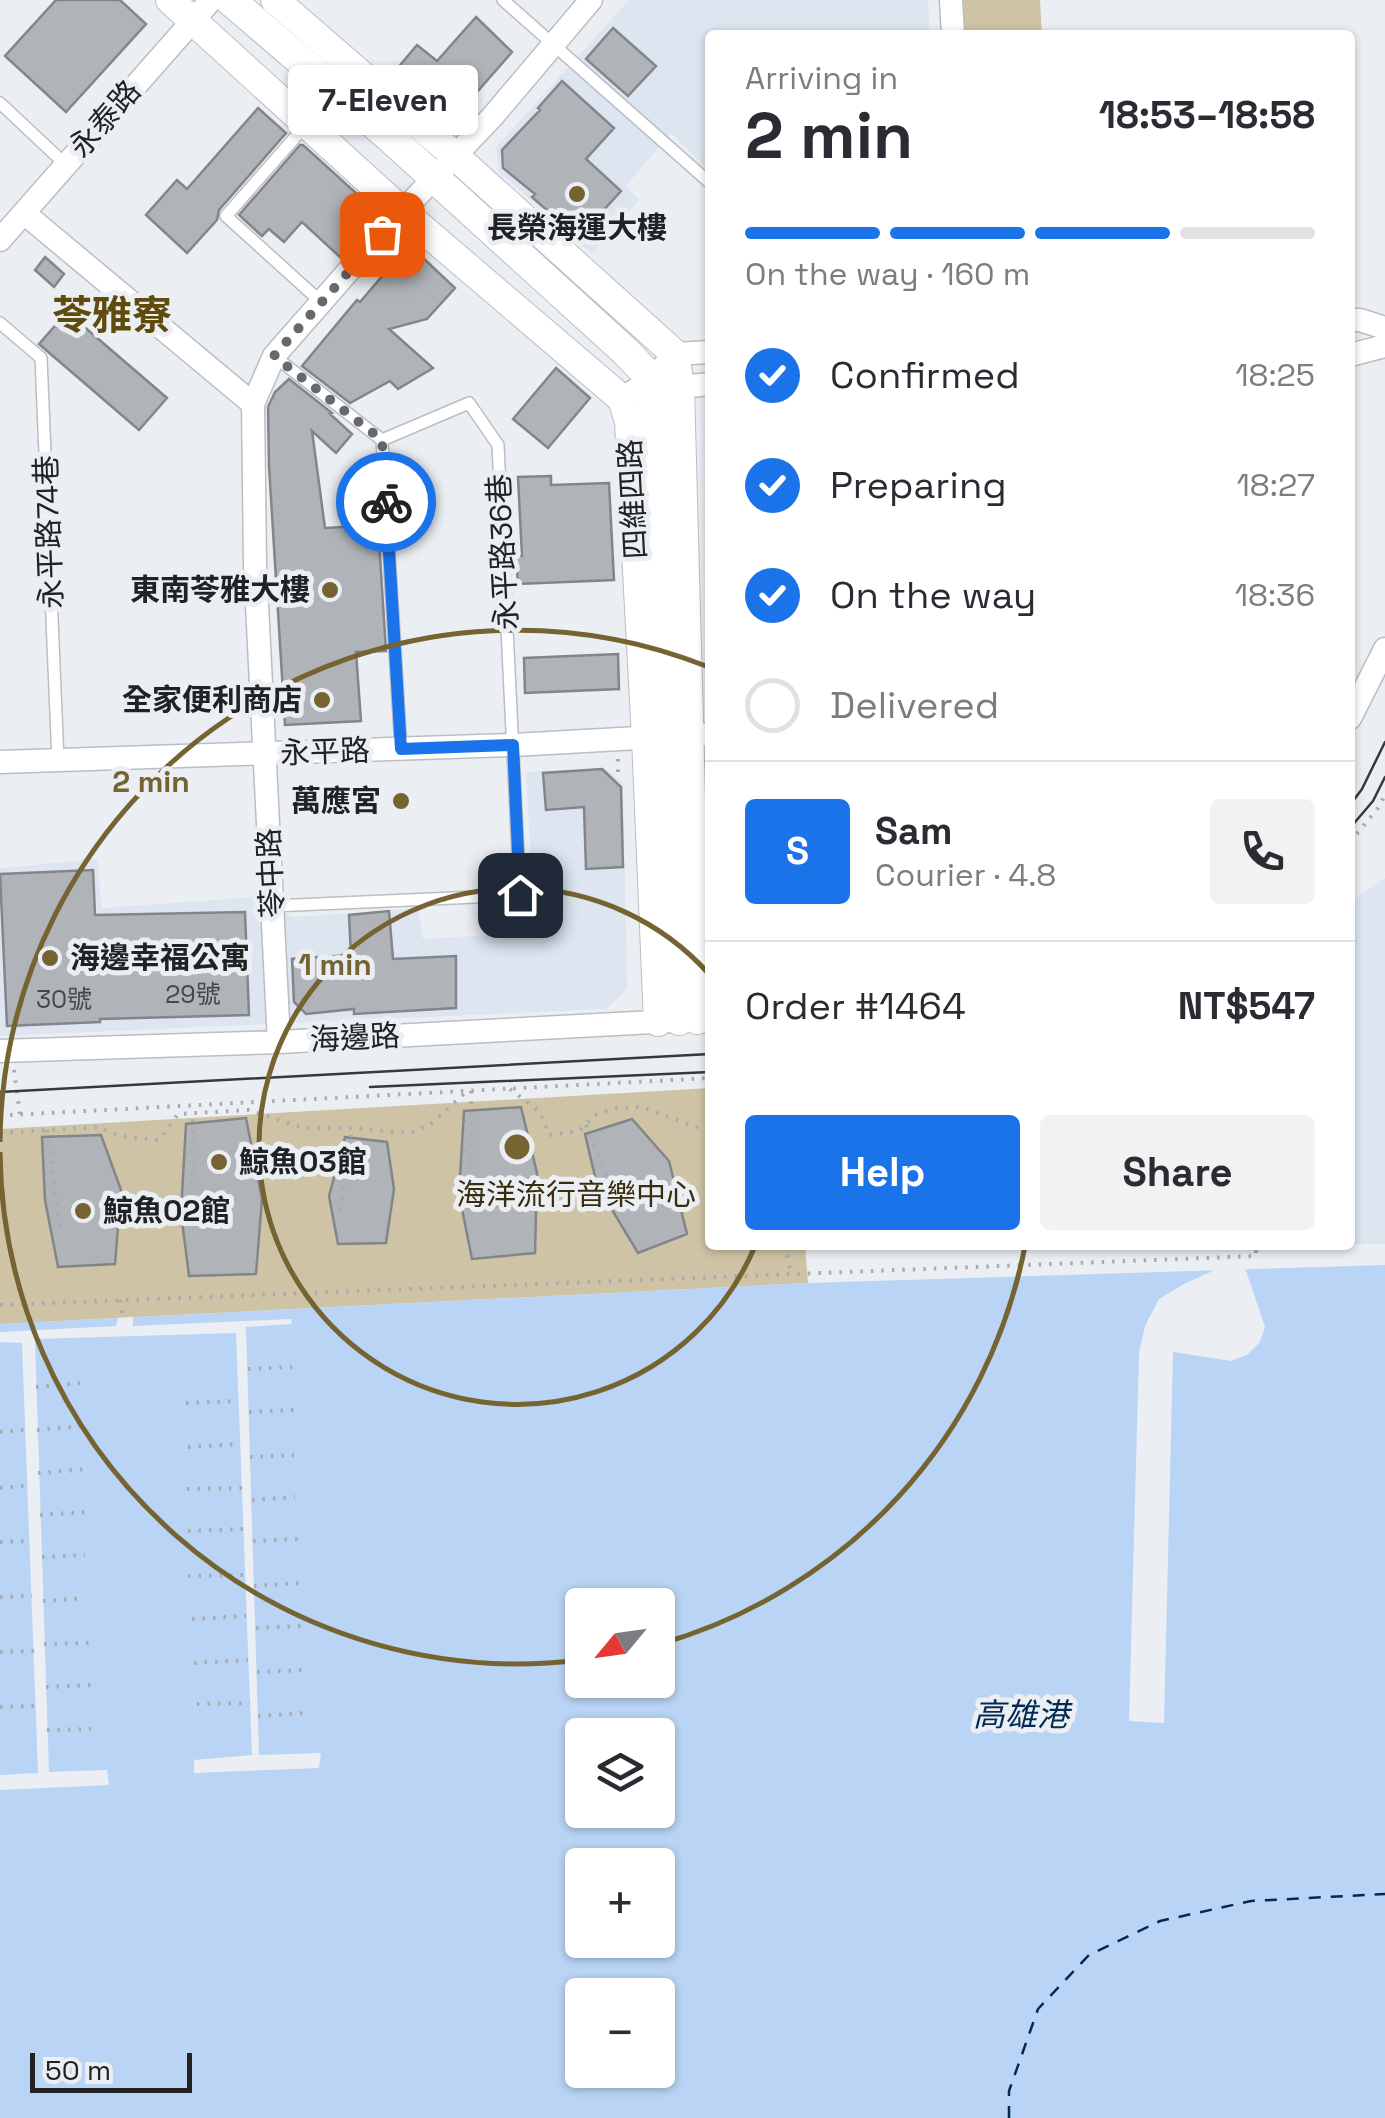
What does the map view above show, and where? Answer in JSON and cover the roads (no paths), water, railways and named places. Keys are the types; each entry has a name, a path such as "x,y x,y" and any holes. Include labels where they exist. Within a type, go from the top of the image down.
{"main road":[{"path":"230,0 445,167 625,351 666,383"},
{"name":"四維四路","path":"666,383 686,1020"}],"street":[{"name":"四維四路","path":"170,0 202,10 308,122 402,212 622,399 629,422 678,736"},
{"path":"274,0 445,167 675,354 705,352"},
{"name":"苓中路","path":"279,1042 255,565 252,404 274,356 493,116 590,0"},
{"path":"951,0 952,30"},
{"name":"永泰路","path":"0,240 202,10"},
{"path":"24,213 252,404"},
{"path":"1355,320 1385,328"},
{"path":"1355,355 1385,346"},
{"name":"四維四路","path":"666,383 675,354"},
{"path":"622,399 666,383 705,384"},
{"path":"1355,705 1385,649"},
{"name":"永平路","path":"0,762 678,736"},
{"name":"海邊路","path":"6,1050 279,1042 686,1020"}],"lane":[{"path":"503,0 705,179"},
{"path":"0,102 65,164"},
{"path":"308,122 226,216 321,302"},
{"name":"永平路74巷","path":"0,323 42,358 58,761"},
{"path":"274,356 382,440 401,749"},
{"name":"永平路36巷","path":"382,440 469,403 498,445 513,745"},
{"path":"273,906 520,895 513,745"}],"water":[{"name":"高雄港","path":"1385,1265 1385,2118 0,2118 0,1324 808,1283"}],"tram line":[{"path":"1355,798 1385,742"},
{"path":"1355,822 1373,801 1385,777"},
{"path":"0,1092 705,1054"},
{"path":"370,1087 705,1072"}],"place":[{"name":"長榮海運大樓","path":"577,194"},
{"name":"7-Eleven","path":"382,234"},
{"name":"東南苓雅大樓","path":"330,590"},
{"name":"全家便利商店","path":"322,700"},
{"name":"萬應宮","path":"401,801"},
{"name":"海邊幸福公寓","path":"50,958"},
{"name":"鯨魚03館","path":"219,1162"},
{"name":"鯨魚02館","path":"83,1211"}],"district":[{"name":"苓雅寮","path":"112,315"}],"park label":[{"name":"海洋流行音樂中心","path":"576,1195"}]}
